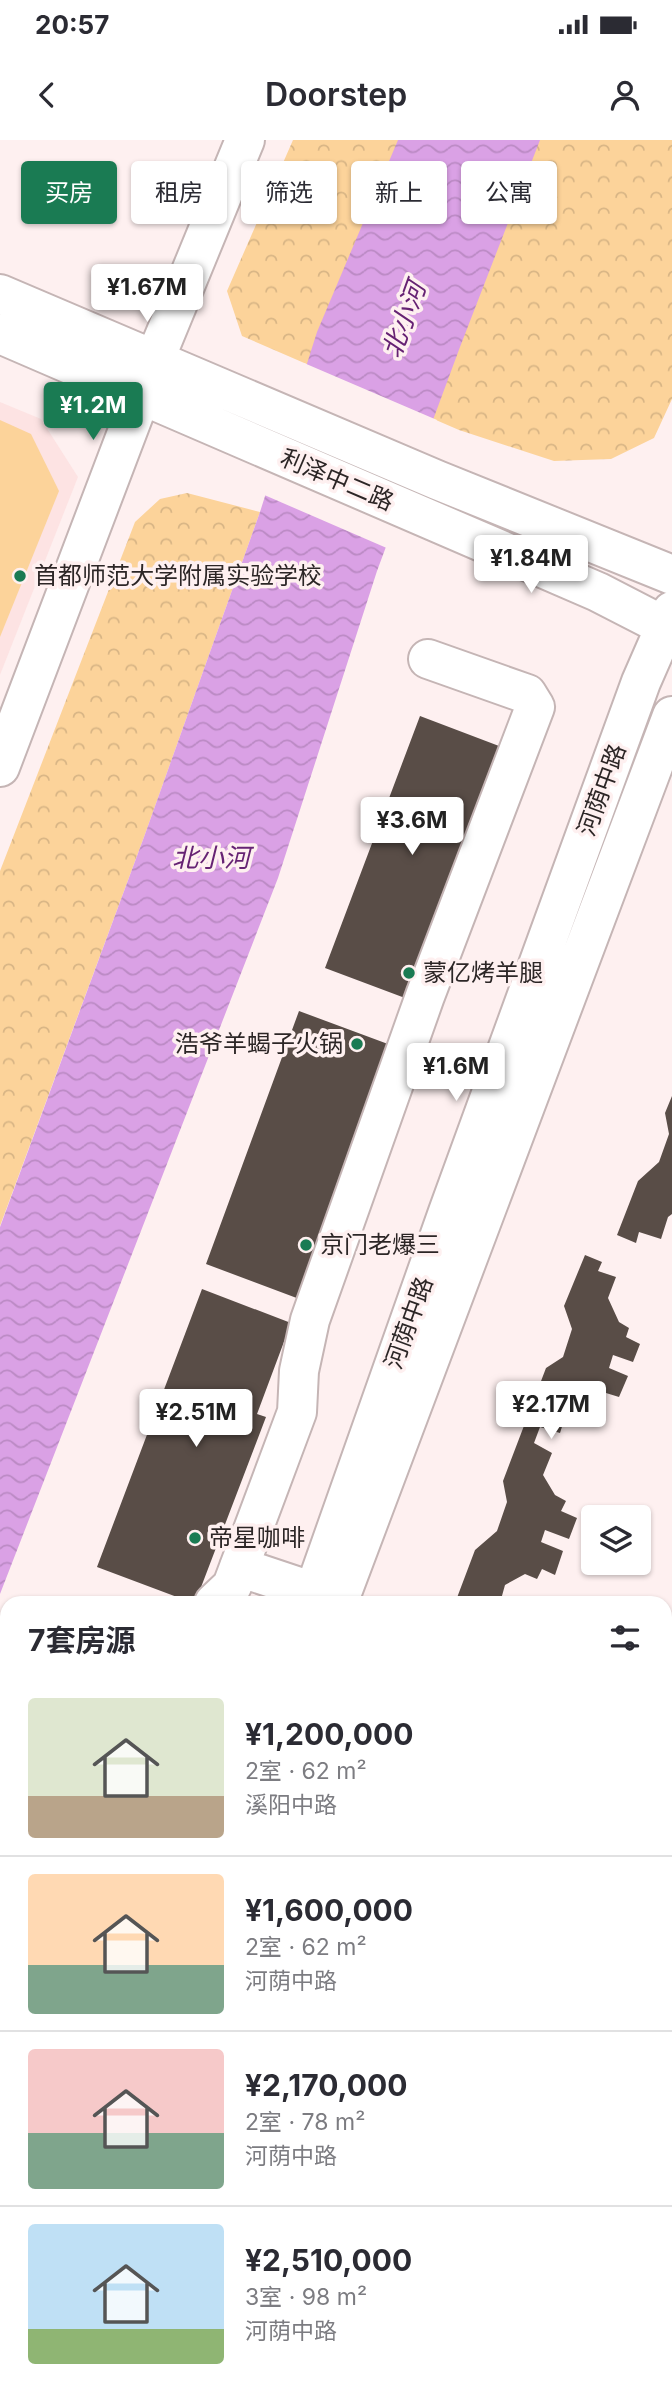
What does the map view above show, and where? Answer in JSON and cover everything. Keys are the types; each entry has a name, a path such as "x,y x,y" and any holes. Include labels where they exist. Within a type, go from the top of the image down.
{"street":[{"path":"0,767 155,359 245,140"},
{"name":"利泽中二路","path":"0,294 437,480 672,575"},
{"name":"利泽中二路","path":"0,334 670,623"},
{"name":"河荫中路","path":"321,1596 448,1212 641,682 670,623"},
{"path":"221,1596 232,1586 297,1412 299,1371 310,1320 425,996 535,707 527,694 428,659"},
{"name":"河荫中路","path":"321,1596 672,716"},
{"path":"239,1567 312,1596"}],"shaded area":[{"name":"首都师范大学附属实验学校","path":"0,402 41,419 78,477 0,675"}],"green space":[{"path":"293,140 672,140 672,399 654,438 611,459 554,461 459,430 242,336 227,291 256,224 337,224 337,161 284,161"},
{"name":"首都师范大学附属实验学校","path":"0,420 31,434 59,491 0,637"},
{"path":"187,493 260,512 144,837 0,1226 0,871 135,522 160,499"}],"water":[{"name":"北小河","path":"398,140 540,140 532,161 461,161 461,224 508,224 377,571 278,878 0,1594 0,1227 260,512 317,332 363,224 447,224 447,161 389,161"}],"pier":[{"path":"304,363 437,420 389,549 262,494"}],"building":[{"path":"420,716 499,746 405,998 325,968"},
{"path":"299,1011 396,1047 302,1300 206,1264"},
{"path":"672,1096 672,1214 668,1217 661,1239 639,1232 636,1243 617,1235 638,1181 659,1162 669,1134 665,1113"},
{"path":"585,1255 602,1262 598,1271 616,1277 608,1298 619,1322 629,1328 626,1337 640,1344 633,1362 613,1355 609,1368 628,1376 619,1397 606,1393 603,1403 591,1398 567,1411 560,1433 540,1427 534,1443 552,1453 543,1475 555,1495 566,1501 561,1511 577,1518 569,1539 545,1530 541,1542 563,1551 555,1575 542,1569 537,1579 525,1574 505,1585 502,1596 458,1596 475,1550 497,1531 507,1502 503,1481 546,1368 563,1357 572,1329 564,1306"},
{"path":"202,1289 291,1323 257,1414 266,1417 198,1596 174,1596 97,1567"}],"place":[{"name":"首都师范大学附属实验学校","path":"20,576"},
{"name":"蒙亿烤羊腿","path":"409,973"},
{"name":"浩爷羊蝎子火锅","path":"357,1044"},
{"name":"京门老爆三","path":"306,1245"},
{"name":"帝星咖啡","path":"195,1538"}]}
